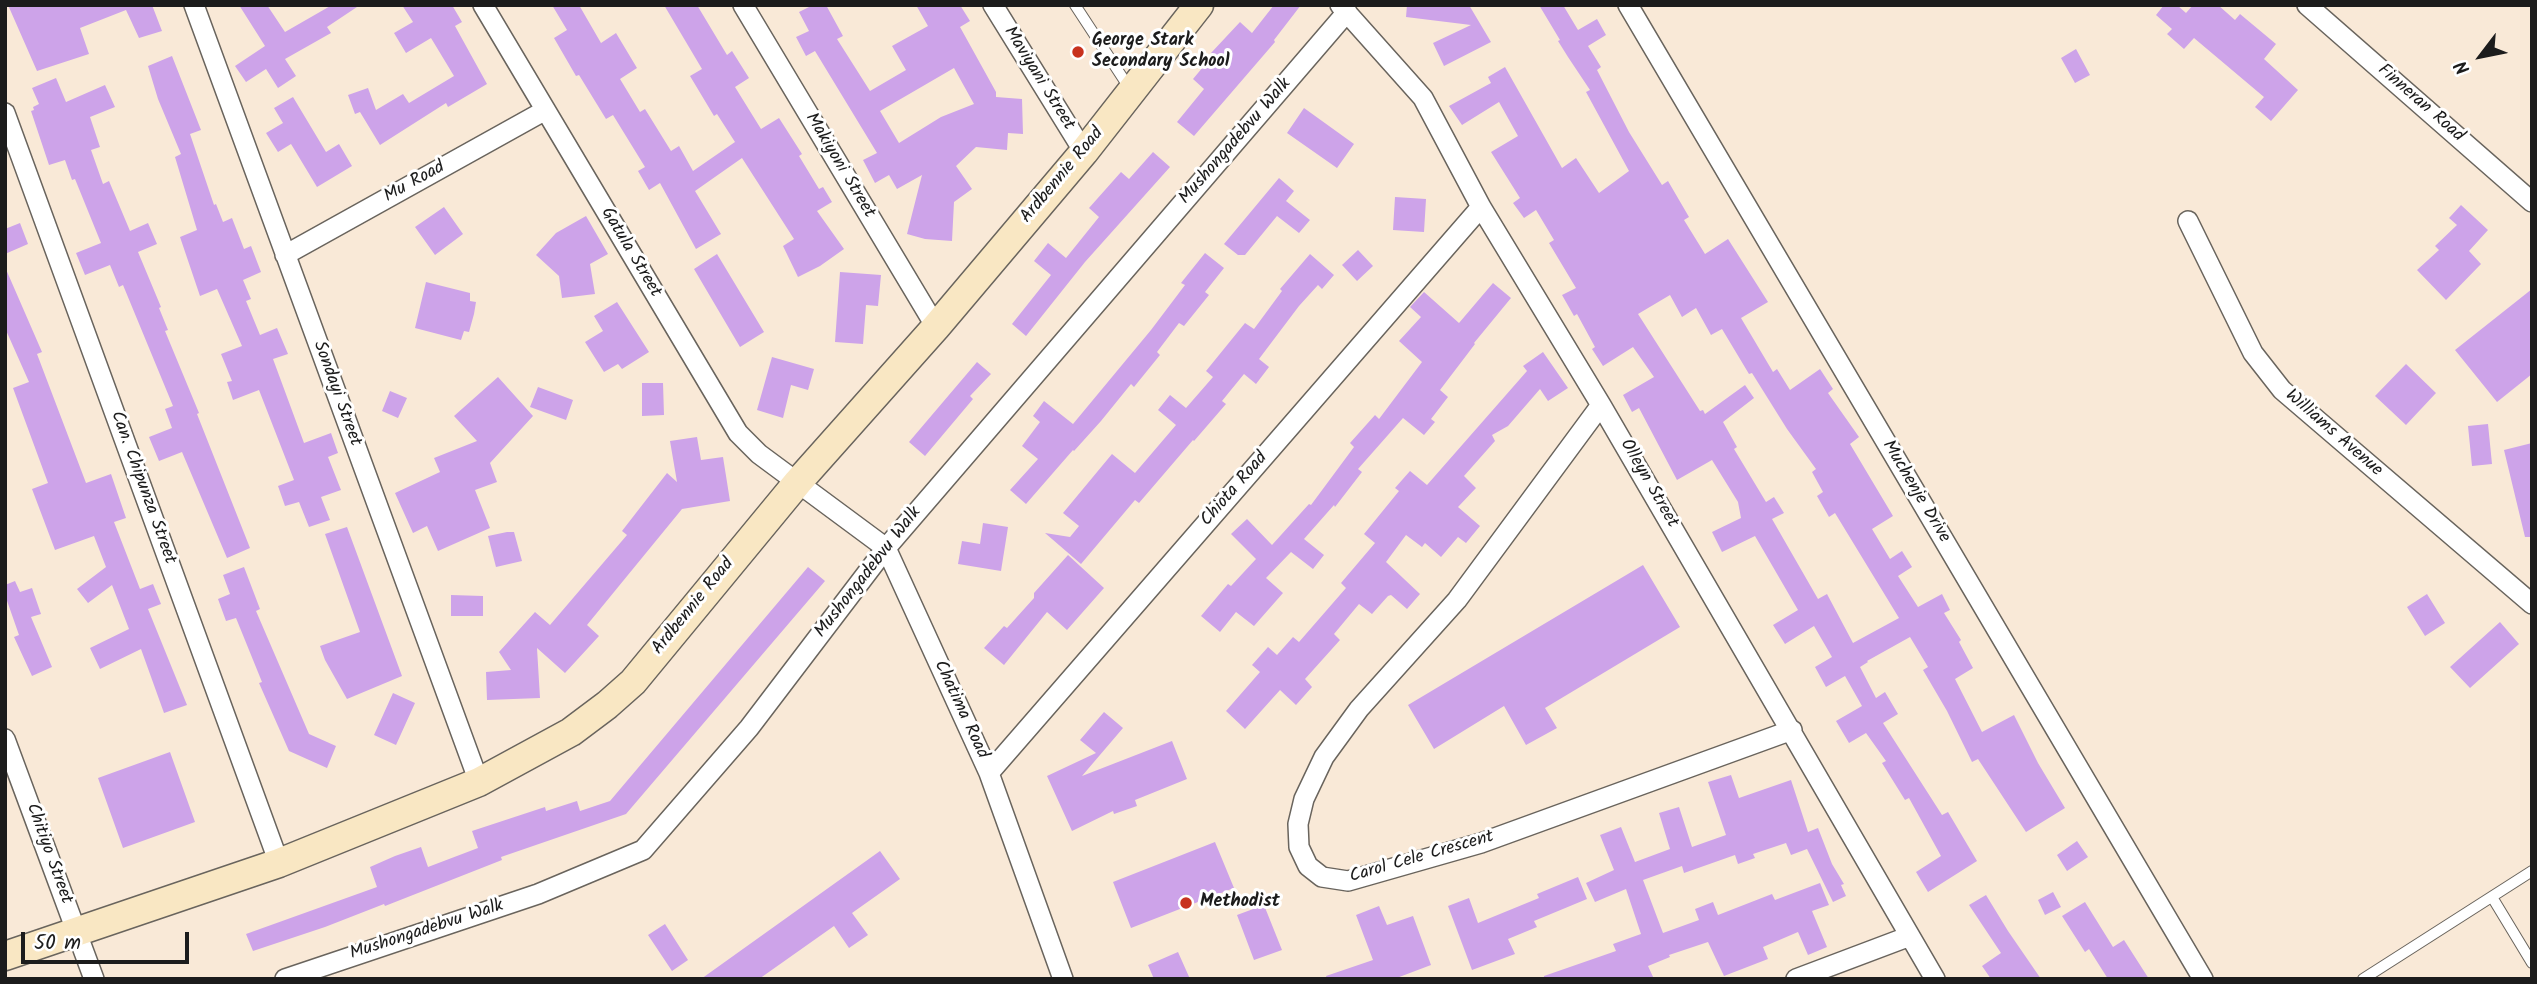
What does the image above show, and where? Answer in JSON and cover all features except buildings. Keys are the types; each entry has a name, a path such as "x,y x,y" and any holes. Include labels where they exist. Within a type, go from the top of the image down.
{"main road":[{"name":"Ardbennie Road","path":"5,956 279,863 479,782 571,732 633,682 797,482 936,327 1084,152 1199,5"}],"street":[{"name":"Sondayi Street","path":"194,5 479,782"},
{"name":"Gatula Street","path":"483,5 738,433 759,454 797,482"},
{"name":"Makiyoni Street","path":"743,5 936,327"},
{"name":"Maviyani Street","path":"993,5 1084,152"},
{"name":"Muchenje Drive","path":"1628,5 2203,979"},
{"name":"Finneran Road","path":"2308,5 2532,202"},
{"name":"Olleyn Street","path":"1344,9 1423,98 1481,207 1601,405 1935,979"},
{"name":"Mushongadebvu Walk","path":"285,979 538,894 643,850 749,728 886,548 1344,9"},
{"name":"Mu Road","path":"285,256 544,111"},
{"name":"Can. Chipunza Street","path":"5,113 279,863"},
{"name":"Chiota Road","path":"989,773 1481,207"},
{"name":"Williams Avenue","path":"2188,221 2253,354 2282,390 2532,604"},
{"name":"Carol Cele Crescent","path":"1601,405 1457,600 1359,709 1324,757 1304,799 1298,824 1299,847 1308,866 1322,877 1348,881 1481,842 1792,730"},
{"name":"Chatima Road","path":"797,482 886,548 989,773 1063,979"},
{"name":"Chitiyo Street","path":"5,738 94,979"},
{"path":"1796,979 1910,936"}],"lane":[{"path":"1076,5 1132,92"},
{"path":"2363,979 2532,871"},
{"path":"2492,897 2532,963"}],"place":[{"name":"George Stark Secondary School","path":"1078,52"},
{"name":"Methodist","path":"1186,903"}]}
